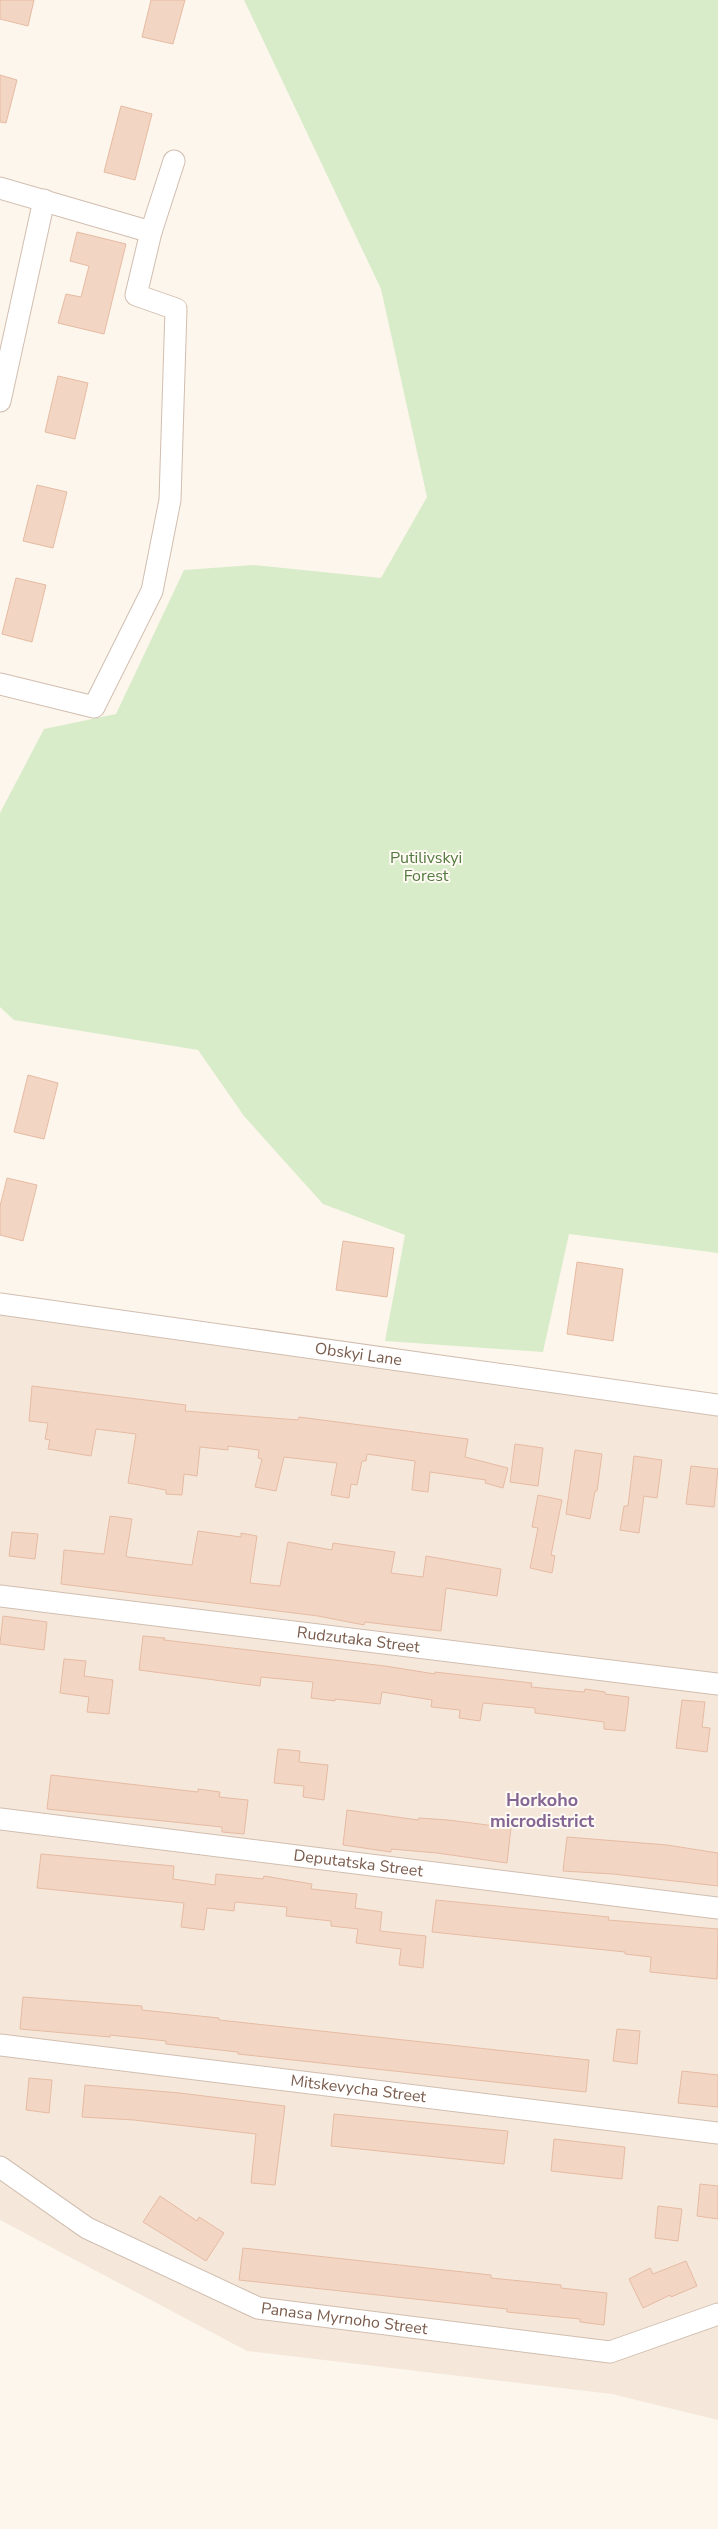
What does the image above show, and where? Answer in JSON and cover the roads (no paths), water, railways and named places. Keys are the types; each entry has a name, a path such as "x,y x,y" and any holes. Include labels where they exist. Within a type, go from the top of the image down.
{"street":[{"path":"0,684 94,707 152,591 170,500 176,309 136,295 152,232 174,161"},
{"path":"0,188 152,232"},
{"path":"0,400 44,200"},
{"name":"Obskyi Lane","path":"0,1304 718,1405"},
{"name":"Rudzutaka Street","path":"0,1596 718,1684"},
{"name":"Deputatska Street","path":"0,1819 718,1908"},
{"name":"Mitskevycha Street","path":"0,2045 718,2133"},
{"name":"Panasa Myrnoho Street","path":"0,2167 87,2228 258,2308 610,2352 718,2314"}],"district":[{"name":"Horkoho microdistrict","path":"542,1810"}],"park label":[{"name":"Putilivskyi Forest","path":"426,867"}]}
